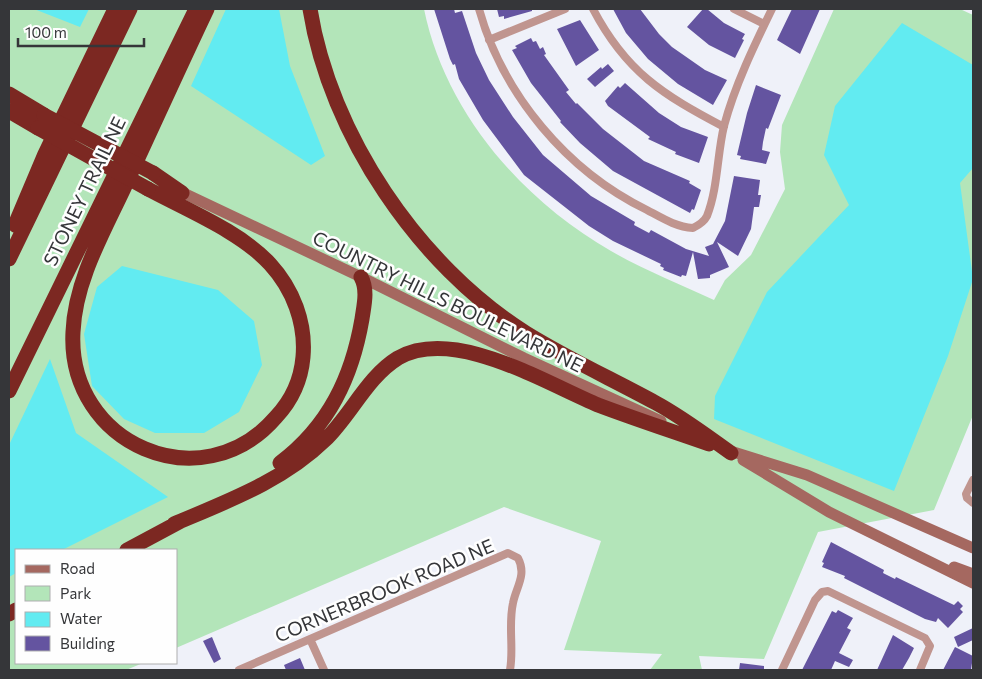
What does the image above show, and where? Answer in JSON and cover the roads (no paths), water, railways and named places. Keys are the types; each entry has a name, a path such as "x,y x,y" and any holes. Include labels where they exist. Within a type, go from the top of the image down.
{"highway":[{"path":"9,239 45,154 115,9"},
{"name":"STONEY TRAIL NE","path":"9,259 130,9"},
{"name":"STONEY TRAIL NE","path":"9,391 196,9"},
{"path":"9,111 41,122 150,180 260,255 283,281 293,298 300,322 304,347 301,372 292,396 266,429 250,442 229,452 207,458 183,458 160,455 137,447 117,434 100,418 77,377 73,355 75,311 93,256 207,9"},
{"path":"310,9 314,35 330,87 352,136 388,196 409,224 444,264 484,302 525,332 611,381 655,403 731,453"},
{"path":"9,94 41,122"},
{"path":"150,180 182,193"},
{"path":"129,549 259,477 296,451 321,424 344,384 357,349 365,297 364,282 361,277"},
{"path":"174,524 252,490 286,471 327,438 386,368 407,354 428,349 457,350 490,359 599,405 731,453"}],"main road":[{"path":"9,106 41,122"},
{"name":"COUNTRY HILLS BOULEVARD NE","path":"182,193 361,277 524,358 731,453 829,512 973,584"},
{"name":"COUNTRY HILLS BOULEVARD NE","path":"731,453 807,475 973,548"},
{"path":"921,558 973,574"}],"street":[{"path":"479,9 489,40 510,82 526,105 566,153 613,191 676,224 693,228 706,219 710,208 724,127 741,77 772,9"},
{"path":"489,40 565,9"},
{"path":"593,9 608,36 642,76 682,105 724,127"},
{"path":"734,9 764,24"},
{"path":"973,480 966,498 973,503"},
{"name":"CORNERBROOK ROAD NE","path":"239,670 508,553 518,558 522,574 513,602 510,670"},
{"path":"782,670 815,600 822,592 828,591 925,638 930,646 920,670"},
{"path":"310,639 324,670"}],"water":[{"path":"34,9 89,9 80,27"},
{"path":"226,9 279,9 290,66 325,156 311,165 191,86"},
{"path":"902,23 973,65 973,168 960,183 973,279 948,356 894,491 714,419 715,396 767,292 849,205 824,155 835,106"},
{"path":"122,266 218,290 254,321 262,365 239,412 204,433 155,433 124,419 92,386 84,334 97,287"},
{"path":"50,359 76,433 168,497 64,549 15,549 15,574 9,577 9,445"}]}
